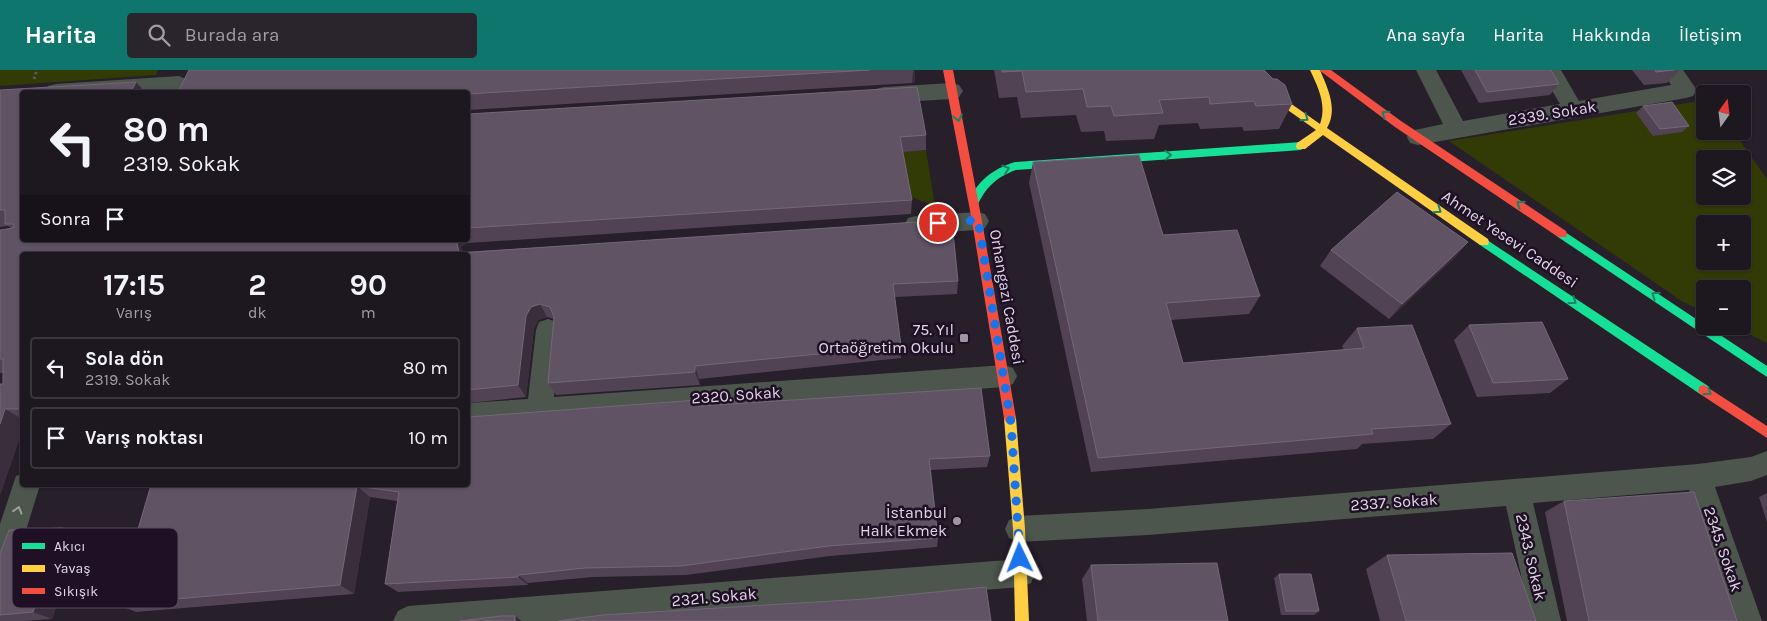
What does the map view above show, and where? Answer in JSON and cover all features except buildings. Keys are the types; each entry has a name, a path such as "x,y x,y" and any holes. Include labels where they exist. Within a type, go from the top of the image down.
{"main road":[{"name":"Orhangazi Caddesi","path":"948,70 976,211 1011,423 1019,529 1022,621"},
{"name":"Ahmet Yesevi Caddesi","path":"1236,70 1323,132 1767,433"},
{"path":"976,211 976,192 990,176 1015,166 1298,147 1314,141 1323,132 1329,120 1328,104 1323,86 1315,70"},
{"name":"Ahmet Yesevi Caddesi","path":"1324,70 1418,136 1767,372"},
{"path":"1682,313 1696,320"},
{"path":"1727,335 1750,346"}],"street":[{"path":"1426,70 1456,128"},
{"path":"1550,70 1574,110"},
{"name":"2339. Sokak","path":"1418,136 1686,90 1672,70"},
{"path":"81,90 180,82"},
{"path":"863,96 952,91"},
{"path":"899,226 976,211"},
{"path":"540,409 548,330"},
{"name":"2320. Sokak","path":"470,415 1004,376"},
{"name":"2337. Sokak","path":"1019,529 1148,522 1517,493 1698,477 1751,469 1767,463"},
{"name":"2345. Sokak","path":"1698,477 1747,621"},
{"path":"13,528 25,487"},
{"name":"2343. Sokak","path":"1517,493 1546,621"},
{"path":"0,569 12,530"},
{"name":"2321. Sokak","path":"408,621 1020,572"}],"green space":[{"path":"0,70 158,70 156,75 0,86"},
{"path":"1696,101 1696,140 1739,140 1746,150 1696,150 1696,205 1751,205 1751,156 1767,179 1767,343 1751,335 1751,280 1696,280 1696,308 1683,302 1449,141"},
{"path":"926,150 935,206 908,196 897,152"}],"traffic: fast":[{"path":"974,201 985,183 1015,166 1301,146"},
{"path":"1562,234 1767,372"},
{"path":"1484,242 1704,390"}],"traffic: slow":[{"path":"1236,70 1484,242"},
{"path":"1301,146 1313,139 1321,131 1328,113 1324,93 1315,70"},
{"path":"1010,418 1019,529 1022,621"}],"traffic: jam":[{"path":"948,70 977,221 1010,418"},
{"path":"1324,70 1398,124 1562,234"},
{"path":"1704,390 1767,433"}],"place":[{"name":"75. Yıl Ortaöğretim Okulu","path":"964,338"},
{"name":"İstanbul Halk Ekmek","path":"957,521"}],"route":[{"path":"938,223 978,220 1011,423 1020,558"}]}
